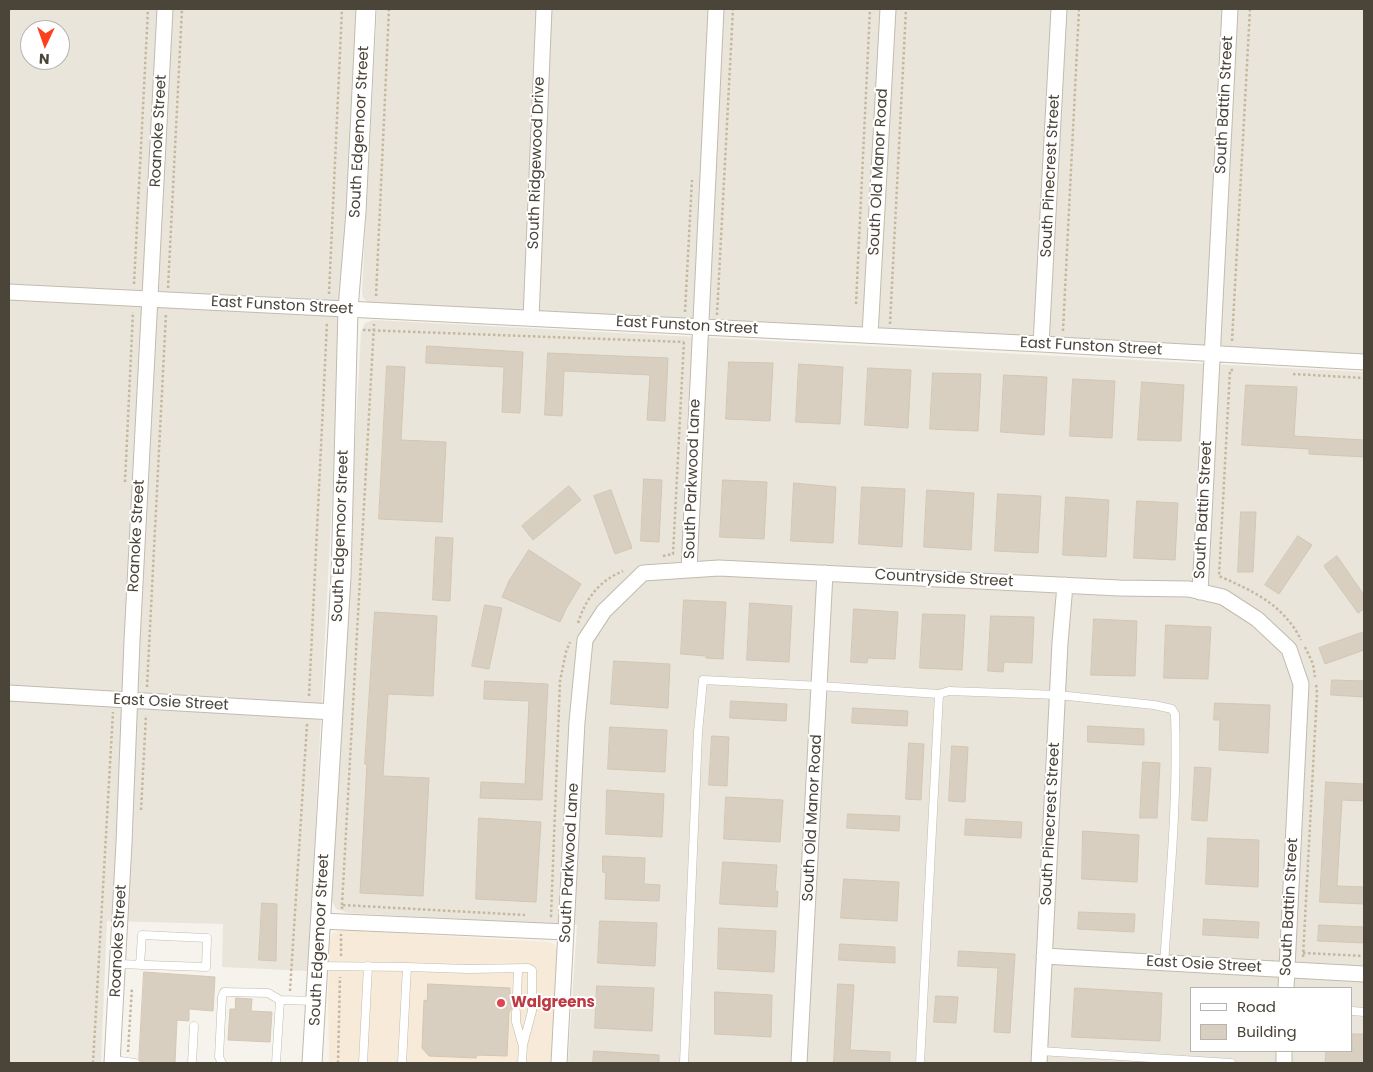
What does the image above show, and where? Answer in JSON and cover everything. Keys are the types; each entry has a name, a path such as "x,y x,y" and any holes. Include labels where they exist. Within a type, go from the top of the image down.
{"street":[{"name":"Roanoke Street","path":"122,1062 130,965 130,700 165,9"},
{"name":"South Edgemoor Street","path":"312,1063 341,577 347,329 356,212 366,9"},
{"name":"South Ridgewood Drive","path":"531,318 544,9"},
{"name":"South Parkwood Lane","path":"559,1063 577,722 585,640 604,611 643,573 689,570 692,326 716,9"},
{"name":"South Old Manor Road","path":"870,335 888,9"},
{"name":"South Pinecrest Street","path":"1041,344 1059,9"},
{"name":"South Battin Street","path":"1230,9 1200,592 1223,598 1257,619 1289,649 1301,684 1286,987"},
{"name":"East Funston Street","path":"9,292 1212,353 1231,362 1364,362"},
{"name":"Countryside Street","path":"689,570 719,568 1065,585 1190,589 1200,592"},
{"name":"South Old Manor Road","path":"799,1063 826,573"},
{"name":"South Pinecrest Street","path":"1040,1057 1065,585"},
{"name":"East Osie Street","path":"9,693 333,712"},
{"path":"321,920 566,932"},
{"name":"East Osie Street","path":"1044,956 1364,974"}],"lane":[{"path":"684,1063 697,742 703,680 939,694 949,691 1058,695 1154,705 1172,709 1175,714 1176,750 1172,849 1164,963"},
{"path":"920,1063 939,694"},
{"path":"142,935 207,938 206,968 130,965 142,935"},
{"path":"318,966 468,970 528,968 533,973 532,1010 523,1045 522,1063"},
{"path":"363,1063 368,966"},
{"path":"402,1063 407,967"},
{"path":"517,996 518,968"},
{"path":"222,1063 219,1057 222,997 224,992 268,993 280,1000 317,1001"},
{"path":"276,1063 280,1000"},
{"path":"516,1012 516,1022 523,1045"},
{"path":"192,1063 194,1026"},
{"path":"1040,1057 1231,1063"}],"path":[{"path":"125,486 148,9"},
{"path":"140,818 182,9"},
{"path":"289,1000 308,711 342,9"},
{"path":"338,1063 342,904 374,330 389,9"},
{"path":"717,316 733,9"},
{"path":"856,310 870,9"},
{"path":"890,326 906,9"},
{"path":"1062,335 1079,9"},
{"path":"1231,362 1250,9"},
{"path":"660,557 673,554 684,342 692,326 692,175"},
{"path":"327,328 684,342"},
{"path":"577,625 583,606 604,581 627,570"},
{"path":"542,916 551,916 560,681 566,652 574,634"},
{"path":"93,1063 114,700"},
{"path":"342,904 532,915"},
{"path":"1303,953 1364,956"},
{"path":"122,1062 130,965"}],"shaded area":[{"path":"9,9 357,9 308,971 222,967 223,924 107,921 101,1063 9,1063"},
{"path":"377,9 1364,9 1364,354 369,303 363,298 362,291"},
{"path":"373,320 1364,372 1364,1063 568,1063 577,925 349,913 336,909 331,899 361,332 365,323"},
{"path":"342,930 548,942 554,944 558,960 551,1063 329,1063 328,994 330,939 333,933"}],"building":[{"path":"427,346 523,352 520,413 502,412 504,367 426,363"},
{"path":"548,353 668,358 665,421 647,420 650,375 564,371 562,416 545,415"},
{"path":"729,362 773,363 770,421 726,419"},
{"path":"799,364 843,367 840,424 796,422"},
{"path":"387,366 405,367 401,440 446,442 442,522 379,519"},
{"path":"868,368 911,370 908,428 865,425"},
{"path":"933,373 981,374 978,431 930,429"},
{"path":"1004,375 1047,377 1044,435 1001,432"},
{"path":"1073,379 1115,381 1112,438 1070,436"},
{"path":"1142,382 1184,385 1181,441 1138,440"},
{"path":"1246,385 1297,387 1294,436 1364,440 1364,457 1309,454 1309,449 1242,445"},
{"path":"644,479 662,480 659,542 641,541"},
{"path":"723,480 767,482 764,539 720,537"},
{"path":"794,483 836,487 833,543 791,541"},
{"path":"569,486 581,500 533,540 522,526"},
{"path":"862,487 905,489 902,547 859,544"},
{"path":"611,490 632,548 615,554 594,496"},
{"path":"927,490 974,493 971,550 924,547"},
{"path":"998,494 1041,496 1038,553 995,551"},
{"path":"1066,497 1109,500 1106,557 1063,555"},
{"path":"1137,501 1178,503 1175,560 1134,558"},
{"path":"1241,512 1256,512 1253,572 1238,572"},
{"path":"1298,536 1312,545 1279,594 1265,585"},
{"path":"436,537 453,538 450,601 433,600"},
{"path":"529,550 581,584 560,622 502,597 509,581"},
{"path":"1337,556 1364,595 1364,609 1358,613 1324,566"},
{"path":"684,600 726,602 723,659 681,654"},
{"path":"750,603 792,606 789,662 747,660"},
{"path":"485,605 502,608 489,669 472,666"},
{"path":"854,609 898,612 895,659 868,658 867,663 851,662"},
{"path":"375,612 437,616 433,696 388,694 383,776 429,778 423,896 360,893 367,764 365,764"},
{"path":"923,614 965,615 962,670 920,668"},
{"path":"991,616 1034,617 1032,663 1004,662 1003,672 988,671"},
{"path":"1094,619 1137,621 1135,676 1091,675"},
{"path":"1166,625 1211,627 1208,679 1164,678"},
{"path":"1364,632 1364,650 1325,664 1319,648"},
{"path":"614,661 670,664 668,708 611,704"},
{"path":"1332,680 1364,681 1364,697 1331,695"},
{"path":"485,681 548,684 542,800 480,798 481,782 525,784 529,701 484,699"},
{"path":"731,701 787,704 786,721 730,718"},
{"path":"1215,703 1270,705 1268,753 1219,750 1220,720 1214,720"},
{"path":"853,708 908,711 907,726 852,723"},
{"path":"1088,726 1144,729 1144,745 1088,742"},
{"path":"610,727 667,730 665,772 608,769"},
{"path":"712,736 729,737 727,786 709,785"},
{"path":"909,743 924,744 921,800 906,799"},
{"path":"952,746 968,747 965,802 949,801"},
{"path":"1143,762 1160,763 1157,818 1140,818"},
{"path":"1195,767 1211,768 1207,821 1192,820"},
{"path":"1326,782 1364,784 1364,801 1342,800 1337,886 1364,887 1364,904 1320,902"},
{"path":"607,790 664,794 662,837 606,834"},
{"path":"726,797 783,800 780,842 724,839"},
{"path":"848,814 900,816 899,831 847,828"},
{"path":"479,818 541,822 536,902 476,899"},
{"path":"966,819 1022,822 1021,838 965,835"},
{"path":"1083,831 1139,835 1137,882 1082,879"},
{"path":"1208,838 1259,840 1258,887 1206,884"},
{"path":"603,856 645,858 644,884 660,885 659,901 605,899 606,873 603,872"},
{"path":"723,862 777,865 775,891 778,891 777,907 720,904"},
{"path":"844,879 899,882 897,921 841,918"},
{"path":"262,903 277,904 276,961 259,960"},
{"path":"1079,912 1135,914 1134,932 1078,929"},
{"path":"1204,919 1259,922 1258,938 1203,935"},
{"path":"600,921 657,923 655,966 598,963"},
{"path":"1319,925 1364,927 1364,943 1318,941"},
{"path":"719,928 776,931 774,972 718,969"},
{"path":"840,944 895,947 895,963 839,960"},
{"path":"959,951 1015,954 1010,1033 994,1032 998,968 958,966"},
{"path":"144,972 215,977 213,1011 189,1009 189,1021 177,1020 175,1063 141,1063 139,1059"},
{"name":"Walgreens","path":"428,984 510,988 510,996 517,1002 521,1000 521,1009 514,1007 509,1012 507,1056 477,1055 476,1058 429,1056 422,1048 424,1000 427,1001"},
{"path":"838,984 854,985 850,1050 890,1052 890,1063 834,1063"},
{"path":"597,986 654,988 652,1031 595,1028"},
{"path":"1075,988 1162,993 1160,1041 1072,1037"},
{"path":"715,992 772,995 771,1037 715,1034"},
{"path":"936,996 958,997 956,1023 934,1022"},
{"path":"236,998 252,999 251,1011 272,1012 270,1042 228,1040 230,1009 235,1009"},
{"path":"1353,1034 1364,1034 1364,1063 1325,1063 1326,1052 1353,1052"},
{"path":"594,1051 659,1055 659,1063 593,1063"}],"place":[{"name":"Walgreens","path":"501,1003"}]}
